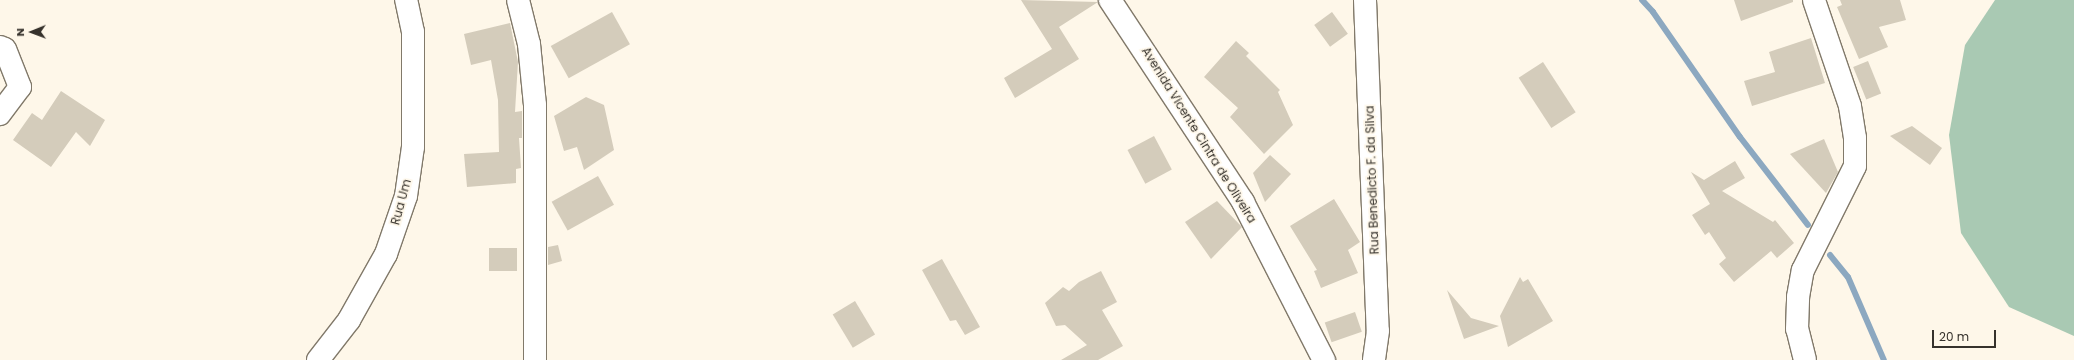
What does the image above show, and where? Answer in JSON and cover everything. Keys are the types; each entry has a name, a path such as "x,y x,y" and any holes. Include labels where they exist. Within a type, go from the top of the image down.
{"street":[{"name":"Rua Um","path":"318,360 349,320 386,254 406,196 413,147 414,32 406,0"},
{"path":"518,0 528,44 535,105 535,360"},
{"name":"Avenida Vicente Cintra de Oliveira","path":"1110,0 1244,202 1324,360"},
{"name":"Rua Benedicto F. da Silva","path":"1365,0 1378,332 1374,360"},
{"path":"1805,360 1797,329 1798,297 1803,270 1855,166 1855,138 1850,106 1814,0"},
{"path":"0,47 5,49 20,88 0,114"}],"green space":[{"path":"1995,0 2074,0 2074,336 2009,307 1961,233 1949,135 1965,45"}],"building":[{"path":"1021,0 1098,2 1059,27 1079,59 1015,98 1004,78 1052,49"},
{"path":"1734,0 1793,0 1793,2 1741,21"},
{"path":"1840,0 1900,0 1906,20 1879,27 1888,47 1859,59 1837,7 1842,5"},
{"path":"612,12 630,44 569,78 551,46"},
{"path":"1332,12 1348,34 1330,47 1314,25"},
{"path":"510,23 518,62 515,112 522,111 522,138 519,138 521,168 516,169 516,183 467,187 464,154 499,152 498,100 491,60 471,65 464,34"},
{"path":"1811,38 1825,83 1752,106 1744,81 1775,72 1769,52"},
{"path":"1236,41 1249,53 1246,56 1280,90 1278,92 1293,125 1264,154 1230,117 1238,108 1204,77"},
{"path":"1868,61 1881,93 1866,99 1853,67"},
{"path":"1543,62 1576,112 1551,128 1519,78"},
{"path":"61,91 105,120 90,146 76,132 51,167 13,140 32,113 42,120"},
{"path":"586,97 604,105 614,150 584,170 577,147 564,151 554,116"},
{"path":"1912,126 1942,148 1930,165 1890,136"},
{"path":"1154,136 1172,170 1145,184 1128,150"},
{"path":"1824,139 1838,172 1826,193 1790,154"},
{"path":"1270,155 1291,174 1265,202 1253,173"},
{"path":"1735,161 1745,178 1722,191 1773,222 1775,220 1794,243 1777,258 1771,251 1734,282 1719,264 1726,258 1709,232 1705,235 1692,215 1710,204 1691,172 1704,180"},
{"path":"598,176 614,205 568,231 552,202"},
{"path":"1334,199 1360,242 1348,250 1358,273 1321,288 1314,271 1317,270 1290,226"},
{"path":"1217,201 1242,227 1211,259 1185,222"},
{"path":"558,245 562,261 548,265 548,247"},
{"path":"489,248 517,248 517,271 489,271"},
{"path":"942,259 980,327 965,335 956,320 950,321 922,270"},
{"path":"1101,271 1117,302 1102,310 1123,346 1098,360 1061,360 1087,345 1065,325 1056,326 1045,303 1063,287 1069,291 1079,282"},
{"path":"1520,277 1523,282 1528,279 1553,321 1508,347 1500,316"},
{"path":"1447,290 1471,318 1499,326 1464,339"},
{"path":"855,301 875,334 853,348 833,314"},
{"path":"1355,312 1362,332 1332,342 1325,322"}],"waterway":[{"path":"1642,0 1653,12 1740,137 1808,225"},
{"path":"1830,255 1848,277 1884,360"}]}
